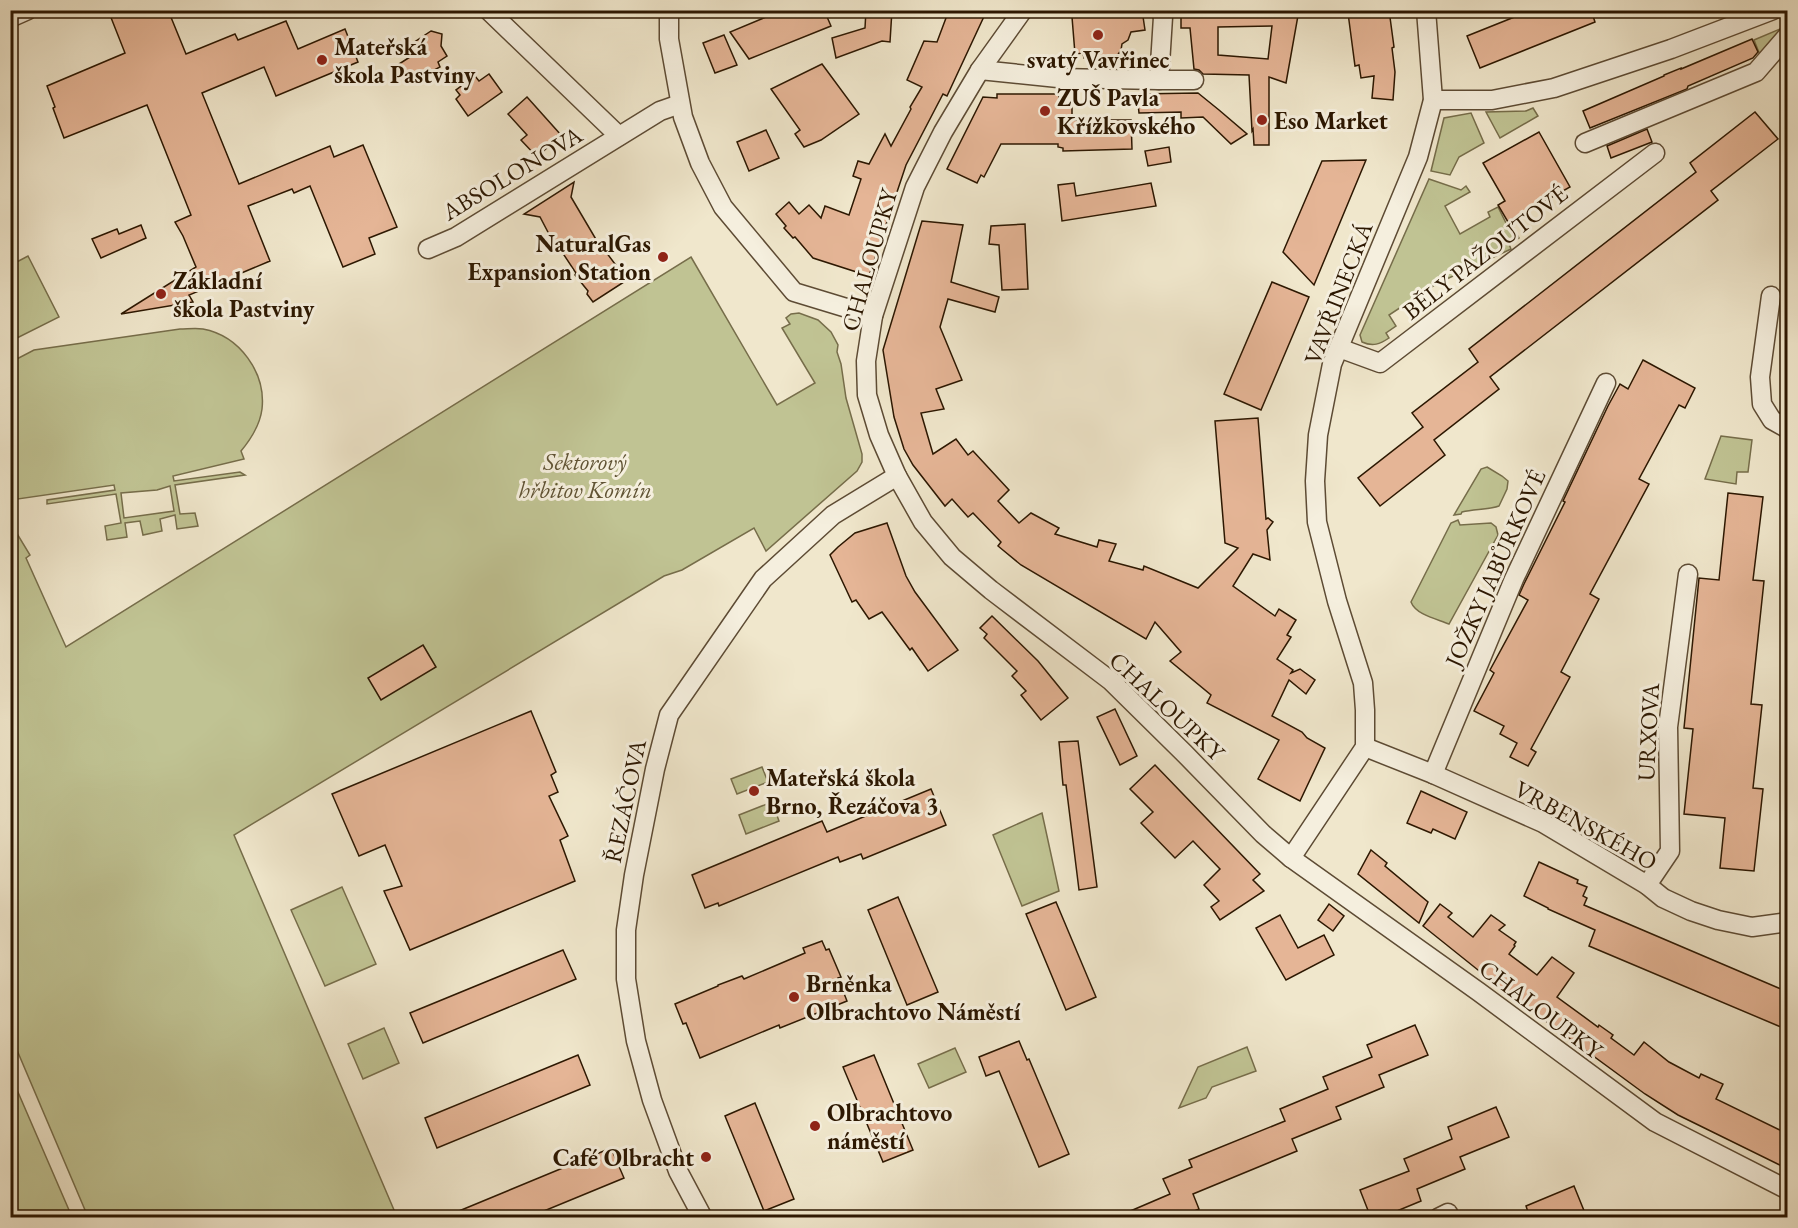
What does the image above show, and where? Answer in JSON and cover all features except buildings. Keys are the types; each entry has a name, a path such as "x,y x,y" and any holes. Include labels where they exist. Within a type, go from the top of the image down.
{"street":[{"path":"10,18 28,10"},
{"name":"ABSOLONOVA","path":"488,10 618,136"},
{"path":"669,10 669,39 683,117 700,163 723,207 794,292 873,316"},
{"name":"CHALOUPKY","path":"1023,10 980,70 943,132 915,187 873,316 866,361 867,395 879,435 897,476 923,522 952,557 991,590 1111,681 1263,834 1291,858 1656,1122 1788,1190"},
{"path":"1159,80 1163,18 1160,10"},
{"name":"VAVŘINECKÁ","path":"1365,747 1363,683 1335,592 1317,522 1315,481 1318,435 1332,364 1418,157 1433,100 1426,10"},
{"path":"1433,100 1492,100 1554,88 1671,49 1773,10"},
{"path":"1585,143 1756,72 1788,35"},
{"path":"980,70 1058,78 1194,80"},
{"name":"ABSOLONOVA","path":"428,249 456,237 660,111 680,104"},
{"name":"BĚLY PAŽOUTOVÉ","path":"1339,348 1380,363 1655,153"},
{"path":"1771,296 1760,377 1762,404 1772,420 1788,429"},
{"name":"JOŽKY JABŮRKOVÉ","path":"1433,774 1514,579 1606,383"},
{"name":"ŘEZÁČOVA","path":"703,1218 678,1171 652,1100 636,1041 626,979 626,930 634,875 655,769 669,715 763,579 833,515 897,476"},
{"name":"URXOVA","path":"1647,885 1670,851 1668,727 1688,574"},
{"path":"1291,858 1365,747"},
{"name":"VRBENSKÉHO","path":"1365,747 1433,774 1543,823 1647,885 1663,898 1691,911 1718,920 1752,927 1788,922"}],"green space":[{"path":"1787,26 1784,31 1760,55 1754,40"},
{"path":"1533,108 1538,116 1500,138 1486,112 1526,111"},
{"path":"1471,113 1484,143 1459,157 1450,175 1431,171 1444,118"},
{"path":"1429,179 1461,190 1466,186 1470,192 1445,206 1460,234 1490,217 1488,212 1498,207 1507,225 1511,223 1519,238 1509,244 1511,249 1436,284 1389,315 1396,326 1386,333 1389,338 1383,342 1370,344 1362,342 1360,335"},
{"path":"28,256 59,317 11,341 11,265"},
{"name":"Sektorový hřbitov Komín","path":"691,257 777,405 815,383 782,328 790,324 786,318 791,314 799,313 818,320 831,332 838,345 837,352 846,398 862,454 862,462 857,471 766,551 754,528 682,570 664,576 234,835 397,1217 88,1217 11,1036 10,522 30,555 26,558 66,647"},
{"path":"180,329 203,329 228,339 248,358 260,382 262,396 259,421 252,437 241,451 244,459 173,476 174,481 240,472 245,475 175,485 180,514 195,513 198,526 177,529 175,515 160,519 162,531 143,535 140,521 125,523 127,537 107,540 105,526 121,523 116,494 47,504 47,500 115,490 114,485 11,500 11,362 34,350","holes":["170,486 174,511 124,518 121,493 157,490"]},
{"path":"1721,436 1752,440 1748,472 1737,472 1736,484 1705,479"},
{"path":"1487,467 1508,481 1499,506 1454,515 1481,469"},
{"path":"1458,520 1460,525 1491,523 1496,527 1498,535 1449,624 1422,613 1411,602 1451,523"},
{"path":"762,767 768,782 737,794 731,779"},
{"path":"772,802 779,821 746,834 739,815"},
{"path":"1042,813 1059,891 1022,906 993,835"},
{"path":"342,887 376,964 325,986 291,910"},
{"path":"384,1028 399,1063 363,1079 348,1044"},
{"path":"1247,1047 1256,1071 1212,1087 1206,1098 1179,1108 1198,1067"},
{"path":"955,1048 966,1072 929,1088 918,1064"},
{"path":"11,1076 72,1217 11,1217"}],"place":[{"name":"svatý Vavřinec","path":"1098,35"},
{"name":"Mateřská škola Pastviny","path":"322,60"},
{"name":"ZUŠ Pavla Křížkovského","path":"1045,111"},
{"name":"Eso Market","path":"1262,120"},
{"name":"NaturalGas Expansion Station","path":"663,257"},
{"name":"Základní škola Pastviny","path":"161,294"},
{"name":"Mateřská škola Brno, Řezáčova 3","path":"754,791"},
{"name":"Brněnka Olbrachtovo Náměstí","path":"794,997"},
{"name":"Olbrachtovo náměstí","path":"815,1126"},
{"name":"Café Olbracht","path":"706,1157"}]}
